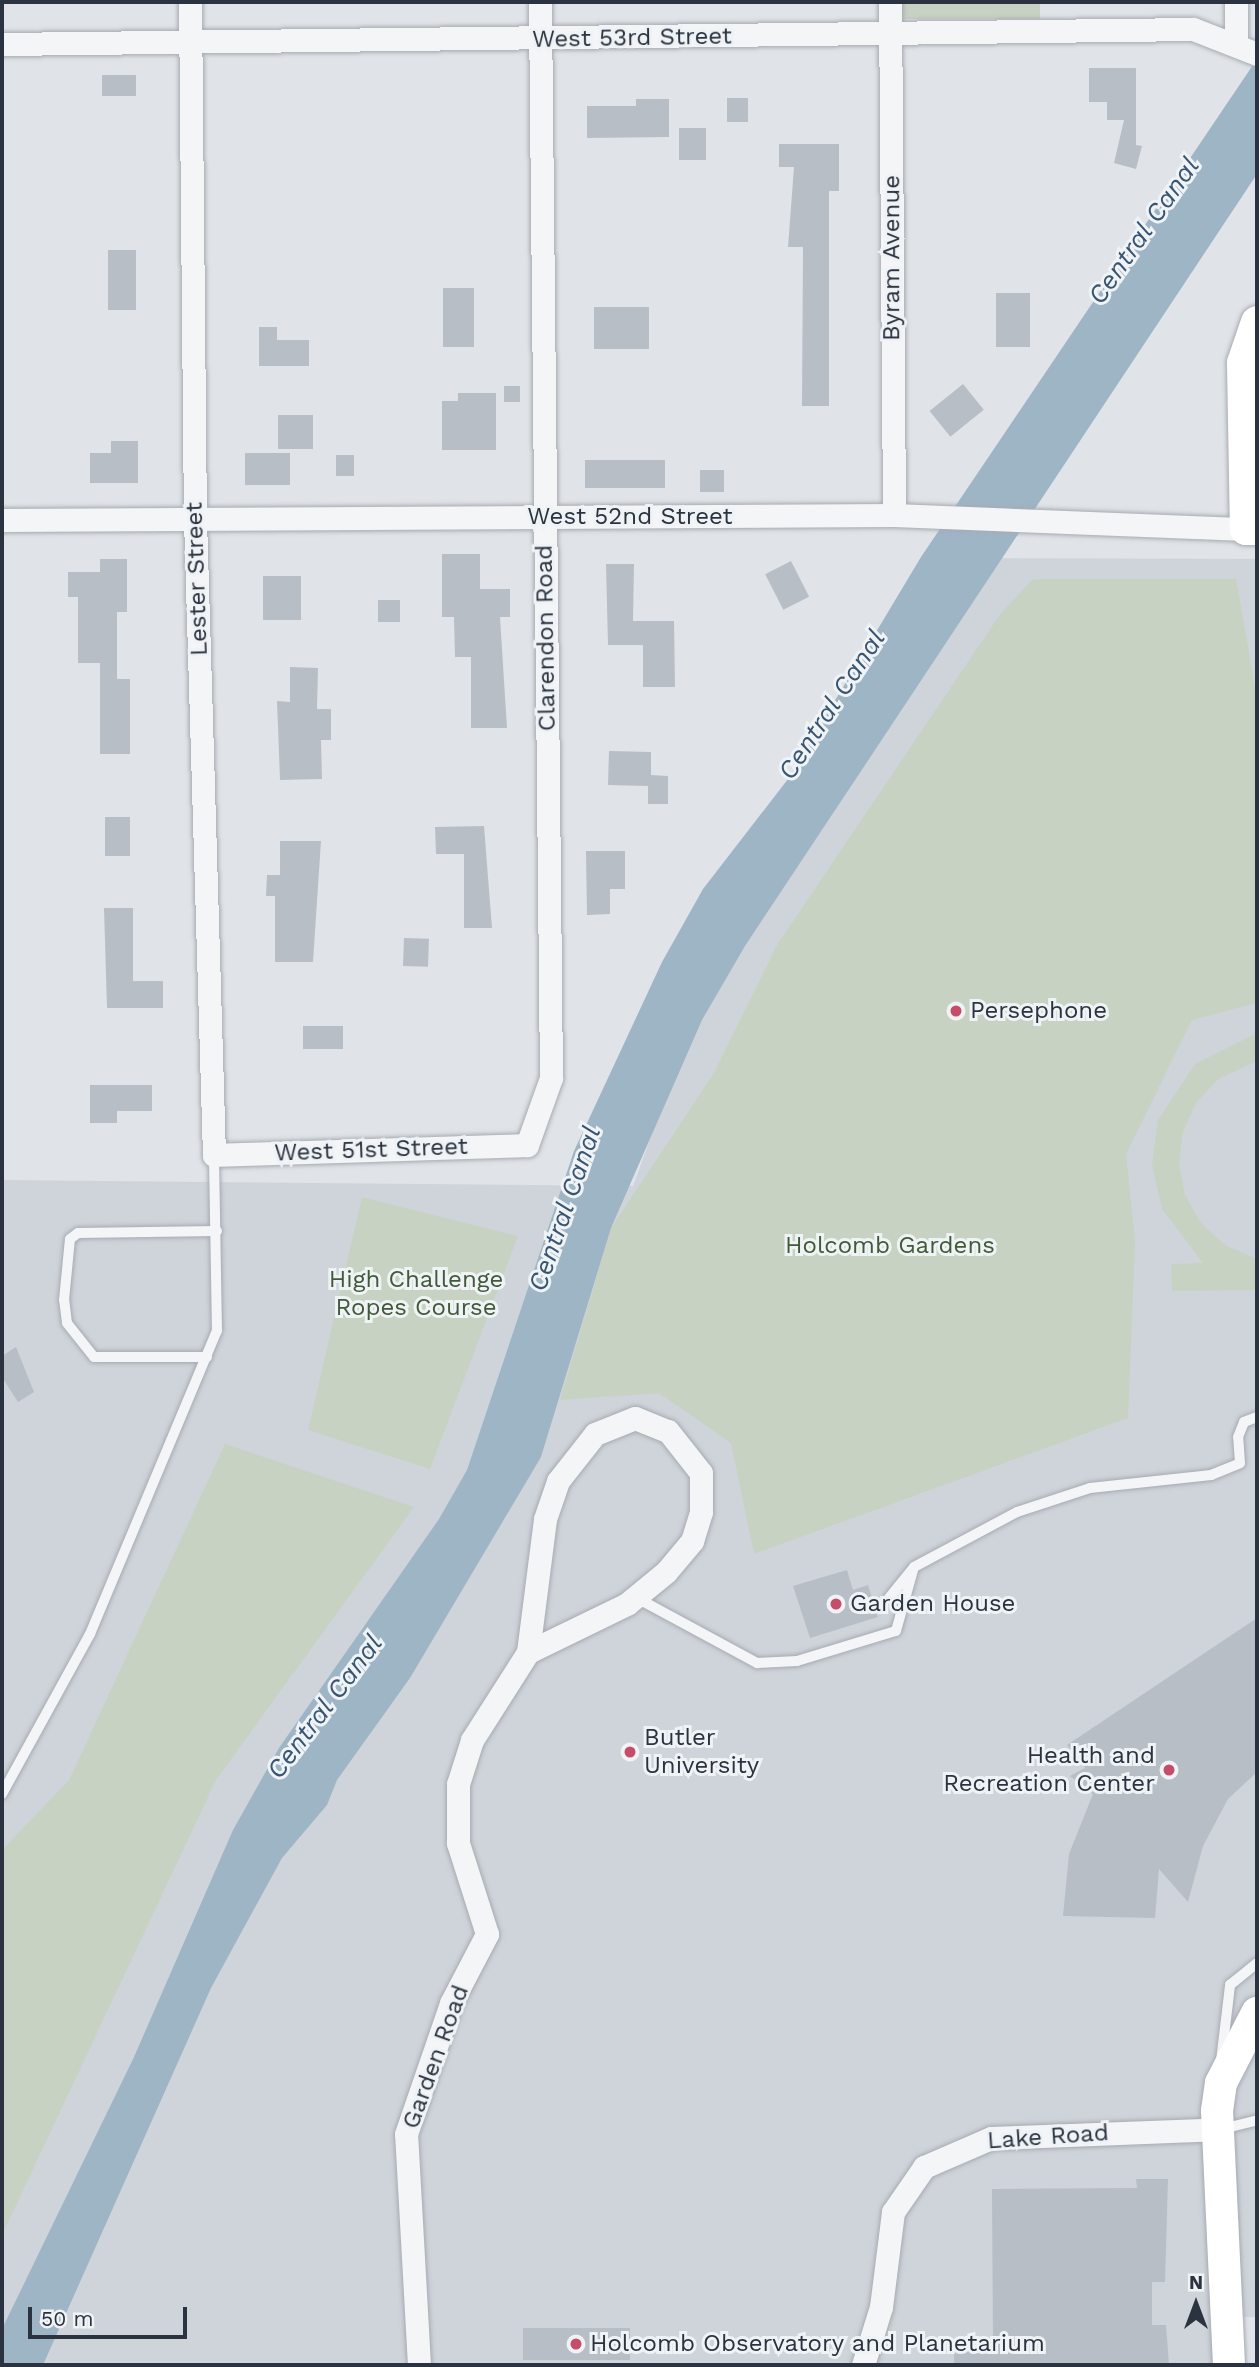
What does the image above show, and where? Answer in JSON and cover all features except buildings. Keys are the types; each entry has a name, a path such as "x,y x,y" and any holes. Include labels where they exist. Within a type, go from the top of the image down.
{"street":[{"name":"Lester Street","path":"190,2 195,519 214,1156"},
{"name":"Clarendon Road","path":"527,1145 551,1078 540,2"},
{"name":"Byram Avenue","path":"890,2 894,515"},
{"path":"1236,2 1250,44"},
{"name":"West 53rd Street","path":"2,44 890,35 1193,29 1250,44"},
{"path":"1251,336 1252,528"},
{"name":"West 52nd Street","path":"2,520 894,515 1050,523 1252,528"},
{"name":"West 51st Street","path":"214,1156 527,1145"},
{"name":"Garden Road","path":"419,2365 408,2126 451,2003 486,1934 459,1851 456,1791 472,1740 527,1652 554,1490 595,1434 629,1418 658,1424 683,1446 701,1473 703,1493 699,1522 681,1558 635,1597 527,1652"},
{"path":"1229,2365 1221,2083 1257,2013"},
{"path":"1222,2129 1257,2042"},
{"name":"Lake Road","path":"863,2365 881,2306 893,2212 924,2167 968,2144 1002,2136 1222,2129"}],"lane":[{"path":"2,1794 90,1634 217,1331 214,1156"},
{"path":"207,1357 94,1357 67,1323 64,1300 70,1239 78,1233 217,1231"},
{"path":"889,1598 914,1567 1017,1512 1090,1488 1211,1475 1240,1463 1238,1437 1244,1422 1257,1417"},
{"path":"635,1597 758,1663 797,1661 896,1631 914,1567"},
{"path":"1221,2083 1223,2004 1230,1985 1257,1963"},
{"path":"1222,2129 1257,2120"}],"shaded area":[{"name":"Butler University","path":"976,558 1257,559 1257,2317 1225,2317 1226,2365 2,2365 2,1180 633,1186 693,1021"}],"green space":[{"path":"894,2 1040,2 1040,19 894,19"},
{"name":"Holcomb Gardens","path":"1033,579 1236,579 1257,698 1257,1003 1192,1020 1126,1154 1135,1241 1128,1418 754,1554 731,1443 659,1393 560,1400 611,1228 714,1073 777,945 1001,613"},
{"path":"1257,1033 1257,1061 1218,1079 1196,1103 1183,1132 1179,1164 1185,1195 1201,1223 1225,1245 1257,1259 1257,1290 1172,1291 1171,1264 1203,1263 1162,1209 1152,1165 1158,1120 1195,1064"},
{"name":"High Challenge Ropes Course","path":"362,1197 518,1236 430,1469 308,1430"},
{"path":"225,1444 414,1507 216,1780 2,2235 2,1850 69,1780"}],"water":[{"name":"Central Canal","path":"1257,59 1257,174 745,946 702,1020 611,1228 541,1457 410,1678 337,1780 327,1805 282,1858 211,1988 43,2365 2,2365 2,2329 134,2057 233,1830 279,1748 439,1519 467,1470 574,1151 662,962 703,889 788,779 921,557"}],"place":[{"name":"Persephone","path":"956,1011"},
{"name":"Garden House","path":"836,1604"},
{"name":"Butler University","path":"630,1752"},
{"name":"Health and Recreation Center","path":"1169,1770"},
{"name":"Holcomb Observatory and Planetarium","path":"576,2344"}]}
